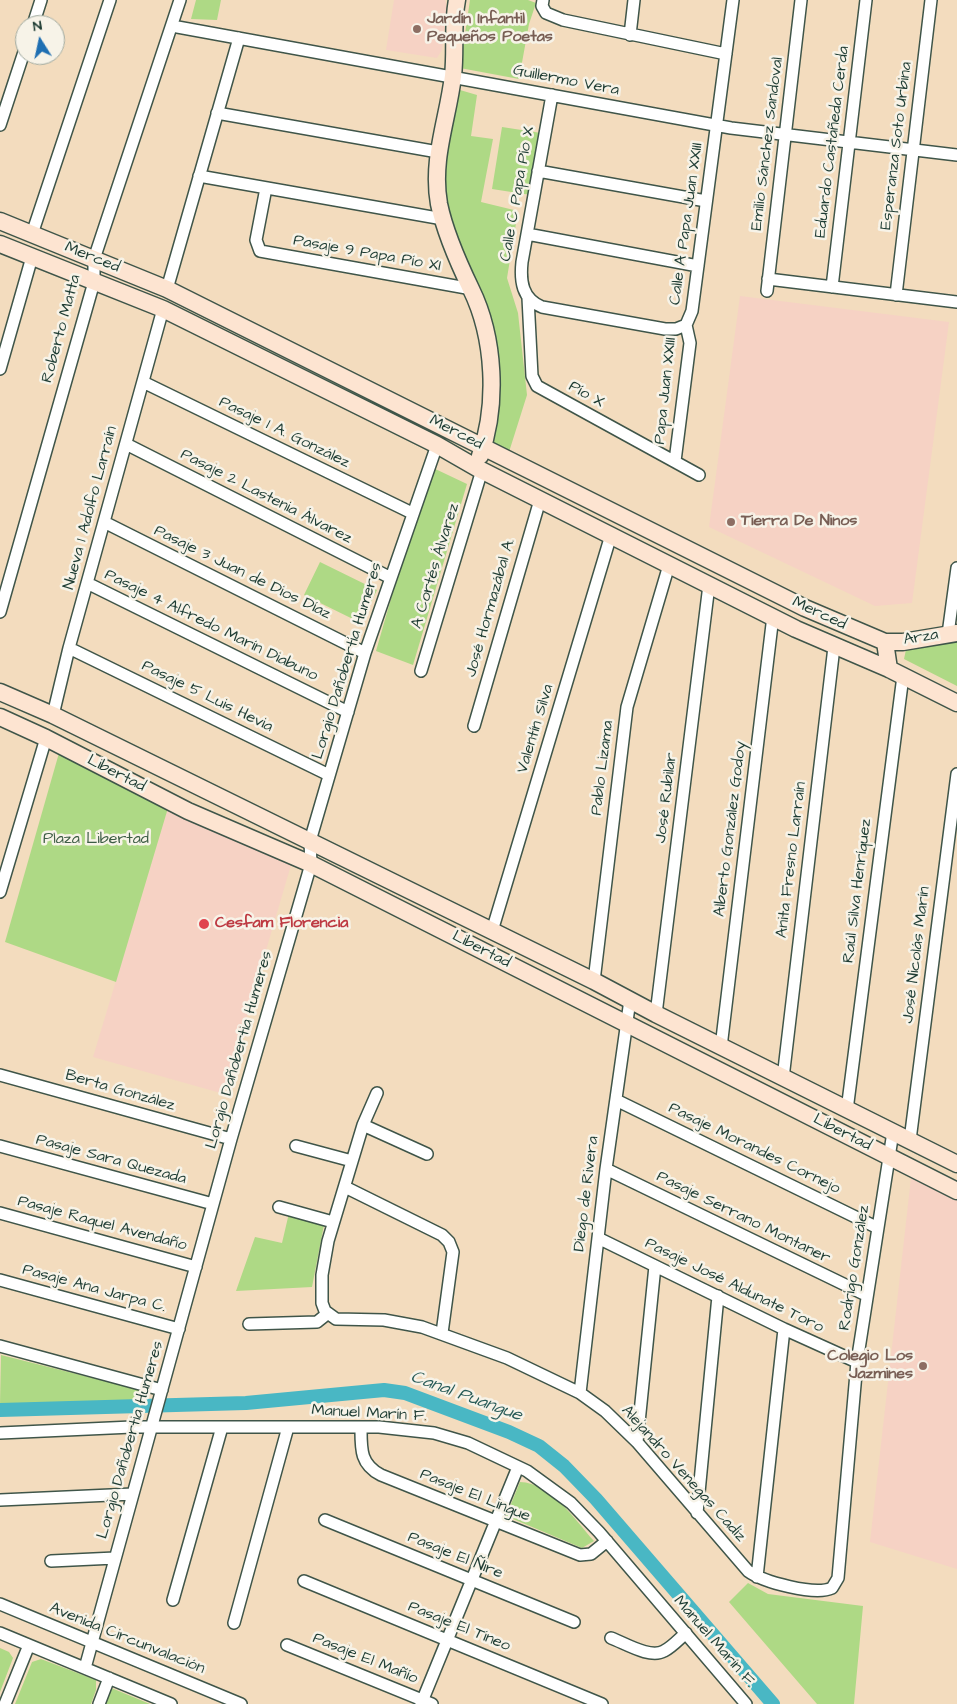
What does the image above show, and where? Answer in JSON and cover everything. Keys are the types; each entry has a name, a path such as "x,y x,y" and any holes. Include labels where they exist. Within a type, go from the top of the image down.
{"street":[{"path":"36,15 41,0"},
{"path":"32,234 110,0"},
{"name":"Roberto Matta","path":"0,612 94,282 94,259 180,0"},
{"path":"457,0 454,18 453,76 438,152 436,172 439,203 443,219 451,244 472,290 486,336 491,371 490,409 479,469"},
{"path":"543,0 543,10 549,15 577,24 726,54"},
{"path":"630,35 634,0"},
{"name":"Calle A Papa Juan XXIII","path":"686,326 691,316 734,0"},
{"name":"Emilio Sánchez Sandoval","path":"767,291 801,0"},
{"name":"Eduardo Castañeda Cerda","path":"832,287 866,0"},
{"name":"Esperanza Soto Urbina","path":"896,295 931,0"},
{"name":"Guillermo Vera","path":"172,26 716,125 957,155"},
{"path":"167,289 239,38"},
{"path":"0,125 20,65"},
{"name":"Calle C Papa Pío X","path":"528,298 523,287 521,272 552,95"},
{"path":"217,113 438,152"},
{"path":"538,171 706,201"},
{"path":"199,176 443,219"},
{"name":"Pasaje 9 Papa Pío XI","path":"266,188 256,240 258,248 264,252 472,290"},
{"name":"Merced","path":"0,221 167,289 805,608 885,642"},
{"path":"527,234 698,266"},
{"name":"Merced","path":"0,244 162,309 437,446 709,585 834,647 896,672 957,704"},
{"path":"0,369 32,257"},
{"path":"768,279 957,302"},
{"path":"528,298 542,307 665,329 676,329 686,326"},
{"name":"Pío X","path":"528,298 532,376 537,386 699,475"},
{"name":"Nueva 1 Adolfo Larraín","path":"53,715 69,648 162,309"},
{"name":"Papa Juan XXIII","path":"675,462 690,343 686,326"},
{"name":"Pasaje 1 A. González","path":"142,382 412,513"},
{"name":"Pasaje 2 Lastenia Álvarez","path":"126,444 391,578"},
{"name":"Lorgio Dañobertia Humeres","path":"85,1668 231,1139 311,864 310,841 365,652 437,446"},
{"name":"A Cortés Álvarez","path":"421,671 479,469"},
{"name":"José Hormazábal A.","path":"474,726 540,500"},
{"name":"Pasaje 3 Juan de Dios Díaz","path":"104,522 365,652"},
{"name":"Valentín Silva","path":"492,931 611,535"},
{"name":"Pablo Lizama","path":"594,980 627,707 669,565"},
{"path":"953,633 957,568"},
{"name":"Pasaje 4 Alfredo Marín Diabuno","path":"88,582 348,712"},
{"name":"José Rubilar","path":"656,1014 709,585"},
{"name":"Alberto González Godoy","path":"721,1046 773,616"},
{"name":"Arza","path":"885,642 903,642 953,633"},
{"path":"885,642 896,672"},
{"name":"Anita Fresno Larraín","path":"783,1078 834,647"},
{"name":"Pasaje 5 Luis Hevia","path":"69,648 330,775"},
{"name":"Raúl Silva Henríquez","path":"847,1110 896,672"},
{"name":"Libertad","path":"0,692 53,715 594,980 656,1014 957,1164"},
{"path":"0,892 53,715"},
{"name":"Libertad","path":"0,717 46,738 188,811 311,864 957,1191"},
{"name":"José Nicolás Marín","path":"910,1140 957,774"},
{"name":"Diego de Rivera","path":"580,1393 606,1169 630,1000"},
{"name":"Berta González","path":"0,1075 231,1139"},
{"path":"249,1324 317,1322 327,1314 322,1303 322,1276 333,1222 363,1125 377,1092"},
{"name":"Pasaje Morandes Cornejo","path":"616,1100 878,1228"},
{"path":"363,1125 427,1154"},
{"name":"Rodrigo González","path":"832,1588 838,1578 857,1362 893,1132"},
{"name":"Pasaje Sara Quezada","path":"0,1146 213,1204"},
{"path":"296,1146 352,1161"},
{"name":"Pasaje Serrano Montaner","path":"606,1169 866,1295"},
{"path":"345,1187 442,1235 449,1242 453,1252 442,1333"},
{"path":"278,1207 333,1222"},
{"name":"Pasaje Raquel Avendaño","path":"0,1213 196,1266"},
{"name":"Pasaje José Aldunate Toro","path":"598,1238 784,1329 857,1362"},
{"path":"637,1442 656,1266"},
{"name":"Pasaje Ana Jarpa C.","path":"0,1280 179,1329"},
{"path":"697,1513 718,1296"},
{"name":"Alejandro Venegas Cadíz","path":"327,1314 341,1320 369,1319 403,1322 442,1333 508,1358 580,1393 605,1411 637,1442 741,1564 757,1578 771,1583 824,1591 832,1588"},
{"path":"757,1578 784,1329"},
{"path":"0,1346 161,1393"},
{"name":"Manuel Marín F.","path":"0,1433 152,1427 361,1427 397,1428 434,1433 468,1443 518,1466 540,1479 571,1503 607,1541 746,1704"},
{"path":"173,1600 222,1427"},
{"path":"234,1623 288,1427"},
{"name":"Pasaje El Lingue","path":"361,1427 361,1454 369,1468 495,1522 580,1555 591,1554 607,1541"},
{"path":"425,1703 447,1640 518,1466"},
{"path":"0,1500 133,1494"},
{"name":"Pasaje El Ñire","path":"324,1520 574,1622"},
{"path":"51,1561 115,1558"},
{"name":"Pasaje El Tineo","path":"304,1581 602,1704"},
{"name":"Avenida Circunvalación","path":"0,1604 241,1704"},
{"path":"0,1633 171,1704"},
{"path":"611,1638 657,1654 665,1651 686,1633"},
{"path":"5,1704 28,1645"},
{"name":"Pasaje El Mañío","path":"287,1645 425,1703"},
{"path":"99,1704 109,1678"}],"shaded area":[{"name":"Jardín Infantil Pequeños Poetas","path":"394,0 445,0 447,7 442,50 437,58 386,50"},
{"path":"740,296 949,322 912,603 875,606 709,527"},
{"name":"Cesfam Florencia","path":"168,808 291,865 224,1094 93,1057"},
{"name":"Colegio Los Jazmines","path":"912,1169 957,1190 957,1569 870,1542"}],"green space":[{"path":"196,0 221,0 217,20 191,19"},
{"path":"470,0 528,0 536,3 529,24 519,79 460,68"},
{"path":"460,90 477,95 471,136 493,139 481,202 518,211 507,278 518,313 527,395 509,452 492,444 493,360 449,228 441,181 453,95"},
{"path":"502,127 541,133 531,195 492,189"},
{"path":"429,466 467,484 413,665 376,651"},
{"path":"320,562 377,590 361,623 304,595"},
{"path":"957,641 957,686 904,659 907,645"},
{"name":"Plaza Libertad","path":"59,753 168,808 116,982 5,942"},
{"path":"289,1213 324,1225 312,1287 236,1291 255,1237 282,1243"},
{"path":"1,1355 148,1392 144,1401 0,1404"},
{"path":"520,1482 531,1484 552,1496 562,1504 594,1541 582,1548 506,1516"},
{"path":"748,1583 768,1594 863,1606 854,1704 817,1704 729,1602"},
{"path":"0,1648 9,1652 13,1658 0,1692"},
{"path":"41,1659 96,1680 96,1690 91,1704 15,1704 32,1662"},
{"path":"109,1687 150,1704 102,1704"}],"waterway":[{"name":"Canal Puangue","path":"0,1410 246,1403 384,1390 405,1393 509,1432 539,1446 564,1466 596,1499 773,1704"}],"place":[{"name":"Jardín Infantil Pequeños Poetas","path":"417,29"},
{"name":"Tierra De Ninos","path":"731,522"},
{"name":"Cesfam Florencia","path":"204,924"},
{"name":"Colegio Los Jazmines","path":"923,1366"}]}
